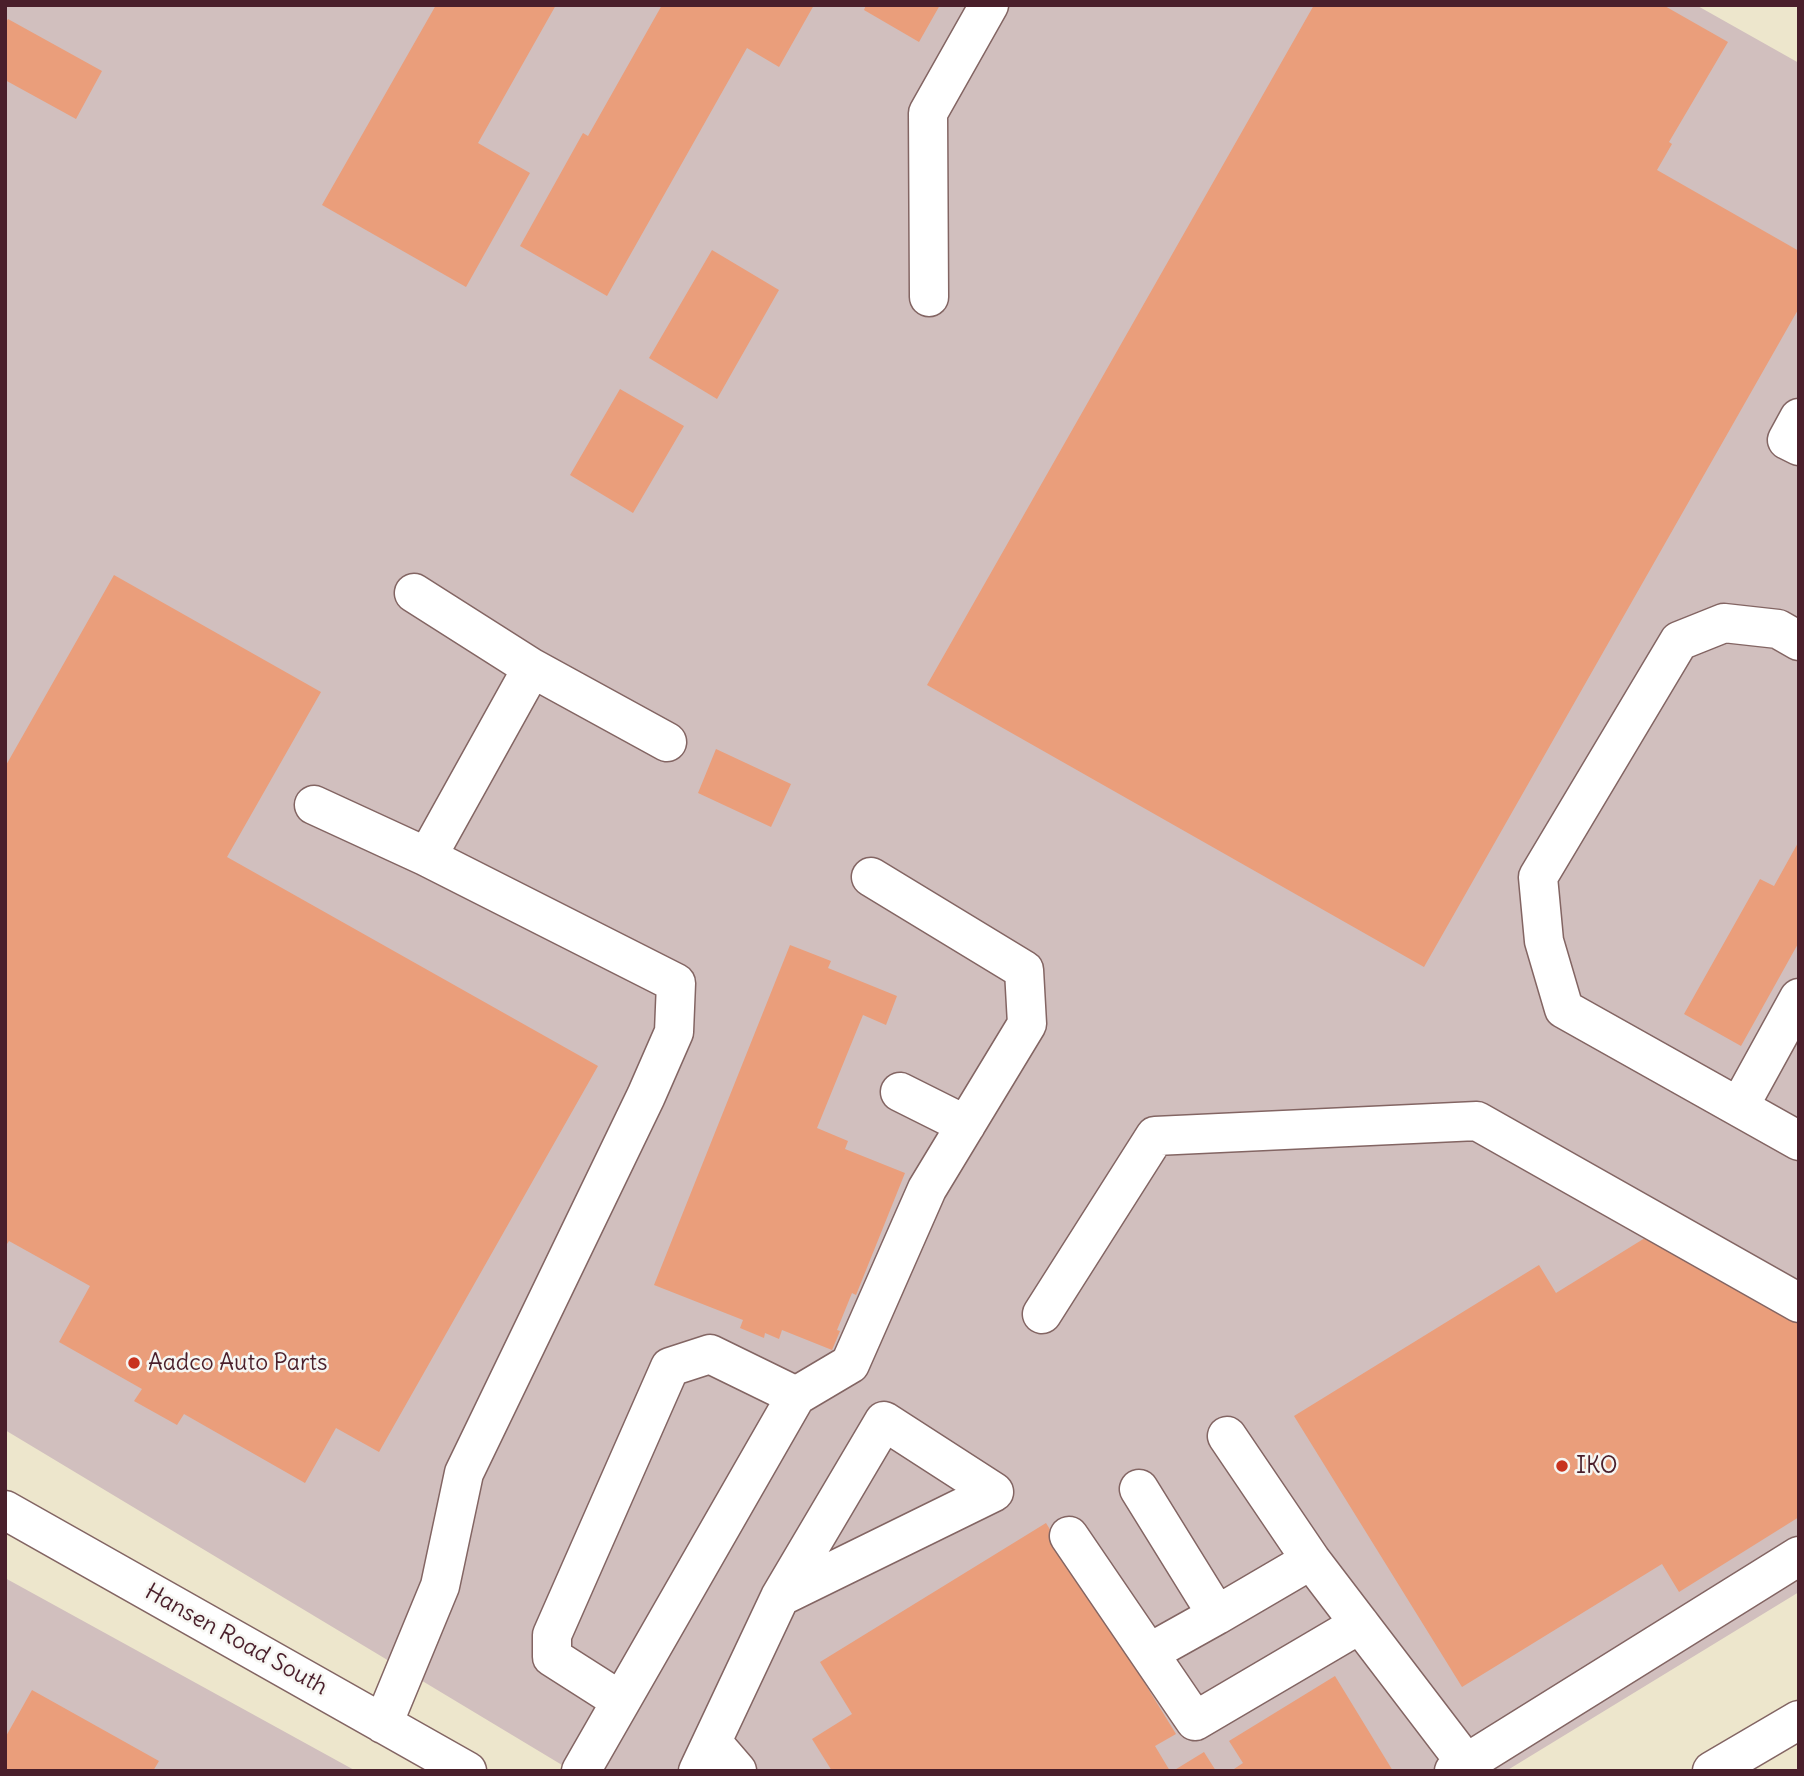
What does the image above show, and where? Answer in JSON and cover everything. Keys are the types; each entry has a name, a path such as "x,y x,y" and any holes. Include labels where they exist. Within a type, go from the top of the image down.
{"street":[{"path":"929,297 928,113 989,5"},
{"path":"1799,418 1787,440 1799,446"},
{"path":"414,593 532,668 667,742"},
{"path":"1799,641 1778,629 1724,623 1679,641 1538,877 1544,941 1564,1009 1799,1140"},
{"path":"427,857 532,668"},
{"path":"314,805 427,857 676,983 674,1032 646,1096 464,1474 440,1586 383,1724"},
{"path":"581,1771 796,1396 850,1364 927,1189 1027,1024 1024,970 871,877"},
{"path":"1740,1107 1799,998"},
{"path":"900,1093 966,1125"},
{"path":"1042,1314 1155,1136 1476,1121 1799,1303"},
{"path":"621,1701 552,1657 552,1635 670,1367 710,1354 796,1396"},
{"path":"737,1771 705,1756 780,1597 884,1420 994,1492 780,1597"},
{"path":"1227,1436 1311,1560 1465,1768 1799,1556"},
{"path":"1139,1489 1217,1615"},
{"name":"Hansen Road South","path":"5,1510 467,1771"},
{"path":"1069,1536 1195,1721 1360,1624"},
{"path":"1149,1653 1311,1560"},
{"path":"1712,1771 1799,1720"}],"shaded area":[{"path":"5,5 1696,5 1799,63 1799,1592 1506,1771 572,1771 5,1430"},
{"path":"5,1578 356,1771 5,1771"}],"building":[{"path":"436,5 556,5 478,143 530,173 466,287 322,205"},
{"path":"662,5 814,5 779,67 747,48 607,296 520,246 583,133 588,136"},
{"path":"866,5 940,5 919,42 864,10"},
{"path":"1314,5 1663,5 1728,42 1669,142 1672,144 1657,170 1799,251 1799,308 1424,967 927,685"},
{"path":"8,19 102,71 76,119 5,80 5,24"},
{"path":"712,250 779,290 717,399 649,358"},
{"path":"620,389 684,426 633,513 570,475"},
{"path":"114,575 321,692 227,857 598,1066 379,1452 336,1428 305,1483 184,1414 177,1425 134,1401 142,1389 59,1342 90,1286 9,1241 5,1247 5,767"},
{"path":"716,749 791,784 771,827 698,793"},
{"path":"1799,841 1799,942 1741,1046 1684,1014 1760,879 1774,886"},
{"path":"790,945 831,961 828,968 897,996 886,1025 863,1015 817,1128 848,1141 845,1149 905,1173 856,1295 852,1293 832,1350 782,1330 779,1339 765,1333 764,1338 740,1328 743,1320 654,1285"},
{"name":"IKO","path":"1653,1233 1799,1324 1799,1517 1679,1592 1662,1564 1462,1687 1294,1416 1539,1265 1556,1293"},
{"path":"1046,1523 1176,1734 1155,1746 1170,1771 832,1771 812,1739 852,1714 820,1662"},
{"path":"1335,1676 1393,1771 1231,1771 1243,1763 1229,1741"},
{"path":"32,1690 159,1761 153,1771 5,1771 5,1738"},
{"path":"1204,1752 1216,1771 1173,1771"}],"place":[{"name":"Aadco Auto Parts","path":"134,1363"},
{"name":"IKO","path":"1562,1466"}]}
